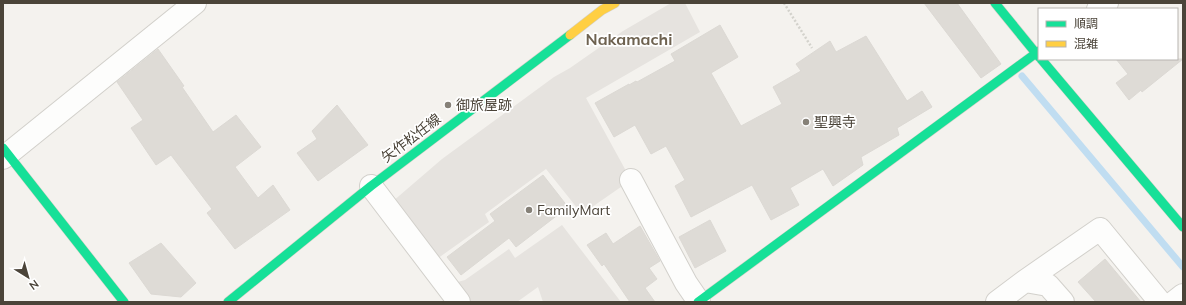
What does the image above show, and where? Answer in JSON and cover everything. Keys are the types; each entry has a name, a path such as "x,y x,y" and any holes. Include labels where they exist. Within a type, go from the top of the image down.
{"street":[{"path":"124,302 5,154 195,3"},
{"path":"995,3 1038,54"},
{"name":"矢作松任線","path":"228,302 371,186 604,5"},
{"path":"631,180 686,283 698,302 1038,56"},
{"path":"1043,60 1183,227"},
{"path":"371,186 459,302"},
{"path":"997,302 1100,229 1160,302"},
{"path":"1025,281 1048,285 1063,302"},
{"path":"1174,302 1183,295"}],"path":[{"path":"784,3 812,48"}],"shaded area":[{"path":"671,3 685,3 700,32 586,98 631,180 582,214 546,169 485,214 489,222 434,261 392,202 442,159 554,77 570,68 623,31"},
{"path":"562,225 621,302 543,302 538,287 517,302 469,302 454,283 465,280 509,249 515,258"}],"building":[{"path":"924,3 957,3 1001,64 981,78"},
{"path":"720,25 738,57 711,73 741,126 782,104 773,87 801,71 796,64 830,41 836,52 866,36 907,101 922,91 932,107 897,128 899,135 861,157 863,165 833,186 823,169 790,188 799,205 771,220 752,185 691,217 675,186 685,180 666,146 651,154 635,125 614,137 595,103 675,61 671,54"},
{"path":"158,49 184,86 182,87 213,132 236,115 261,147 235,167 258,198 273,185 290,210 235,249 207,213 212,209 171,155 156,165 131,128 143,120 117,82"},
{"path":"1183,59 1142,92 1141,90 1129,100 1116,83 1128,74 1117,60"},
{"path":"337,105 368,145 318,181 297,153 317,139 312,131"},
{"name":"FamilyMart","path":"543,175 568,207 516,247 509,238 461,275 447,257 495,221 490,214"},
{"path":"710,220 726,251 695,268 679,237"},
{"path":"640,226 660,261 649,268 657,279 645,288 655,302 630,302 604,264 602,266 587,245 606,233 613,244"},
{"path":"161,243 196,283 181,297 151,294 129,263"},
{"path":"1105,259 1141,302 1096,302 1078,282"}],"waterway":[{"path":"1022,76 1183,267"}],"traffic: fast":[{"path":"995,3 1038,56"},
{"path":"228,302 371,186 570,35"},
{"path":"698,302 1038,52"},
{"path":"1042,60 1183,227"},
{"path":"3,148 124,302"}],"traffic: slow":[{"path":"570,35 602,10 615,3"}],"place":[{"name":"御旅屋跡","path":"448,105"},
{"name":"聖興寺","path":"806,122"},
{"name":"FamilyMart","path":"529,210"}],"district":[{"name":"Nakamachi","path":"629,39"}]}
